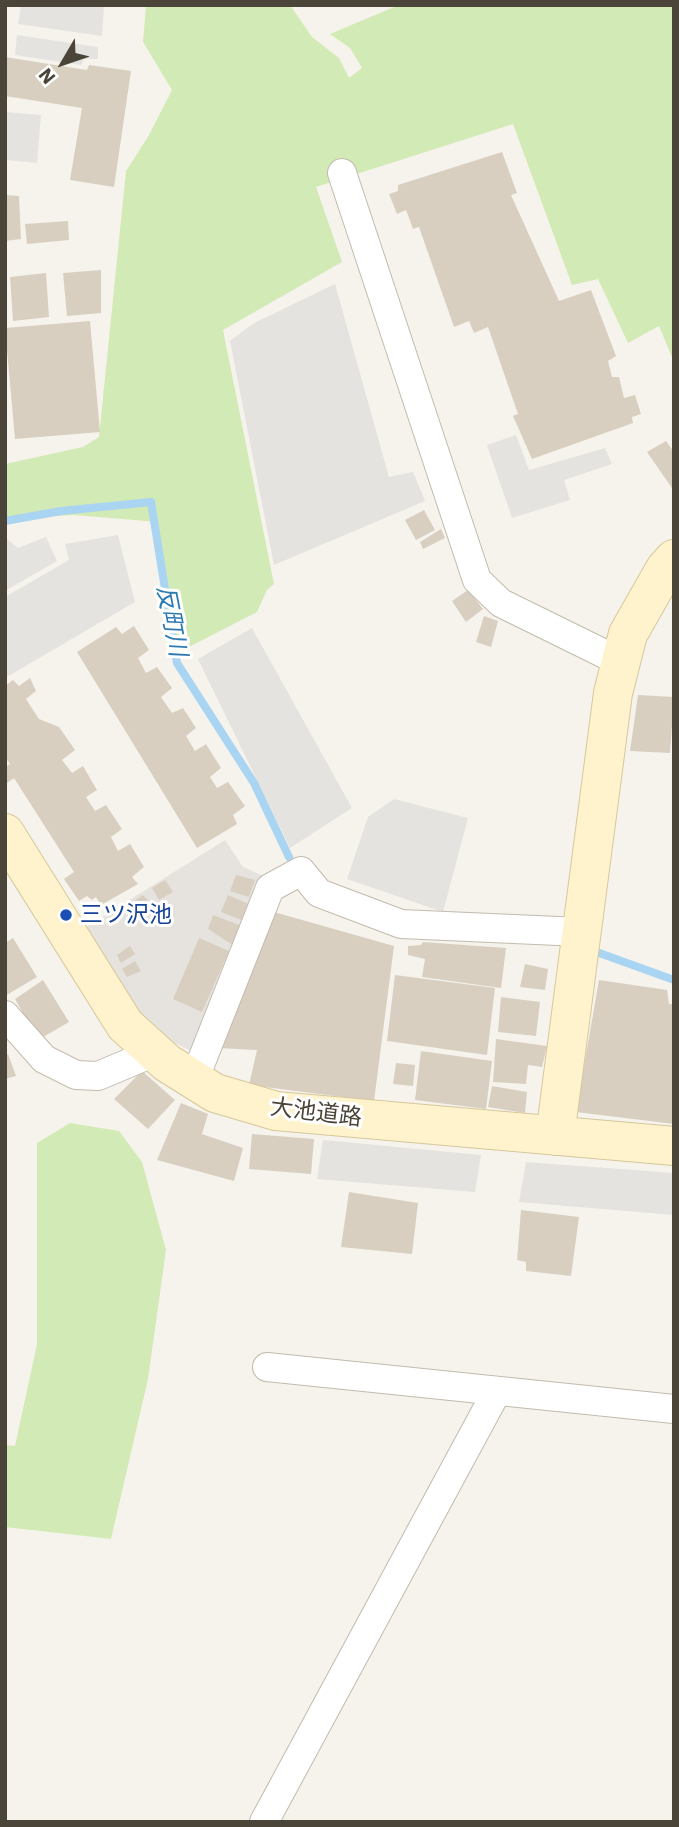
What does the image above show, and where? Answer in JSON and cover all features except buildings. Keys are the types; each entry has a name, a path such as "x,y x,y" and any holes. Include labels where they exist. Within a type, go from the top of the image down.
{"street":[{"path":"342,173 477,580 501,603 621,662"},
{"path":"555,1136 612,693 628,634 665,569 674,559"},
{"name":"大池道路","path":"5,833 125,1025 167,1063 215,1093 276,1111 674,1146"},
{"path":"194,1080 270,888 301,871 319,893 401,924 581,932"},
{"path":"5,1015 44,1059 76,1075 98,1076 155,1052"},
{"path":"267,1367 674,1409"},
{"path":"264,1822 497,1391"}],"shaded area":[{"path":"21,5 104,5 102,36 18,24"},
{"path":"17,35 98,47 98,59 84,59 81,65 15,55"},
{"path":"5,112 41,115 37,163 5,160"},
{"path":"335,284 389,477 413,472 425,501 274,565 230,341 254,323"},
{"path":"516,435 529,470 605,448 612,464 564,480 570,500 512,518 487,445"},
{"path":"118,535 135,602 5,678 5,597 69,560 65,544"},
{"path":"5,537 18,548 46,537 57,561 5,591"},
{"path":"252,628 352,808 290,848 198,659"},
{"path":"394,799 468,818 443,912 347,879 368,817"},
{"path":"225,840 243,867 263,876 193,1052 153,1028 137,1010 85,928"},
{"path":"323,1140 481,1155 475,1192 317,1179"},
{"path":"526,1162 674,1173 674,1215 519,1202"}],"green space":[{"path":"146,5 290,5 312,37 339,58 349,78 362,68 350,48 330,34 399,5 671,5 674,8 674,362 659,326 628,343 598,279 572,285 513,124 316,187 342,262 223,330 274,584 267,590 257,612 179,652 158,522 74,515 5,519 5,464 83,447 99,437 126,171 149,135 172,90 143,42"},
{"path":"70,1123 119,1131 142,1162 166,1250 148,1379 111,1539 5,1527 5,1445 15,1446 37,1344 37,1143"}],"waterway":[{"name":"反町川","path":"5,521 61,511 151,502 177,663 254,783 289,857"},
{"name":"反町川","path":"591,950 674,980"}],"place":[{"name":"三ツ沢池","path":"66,915"}]}
